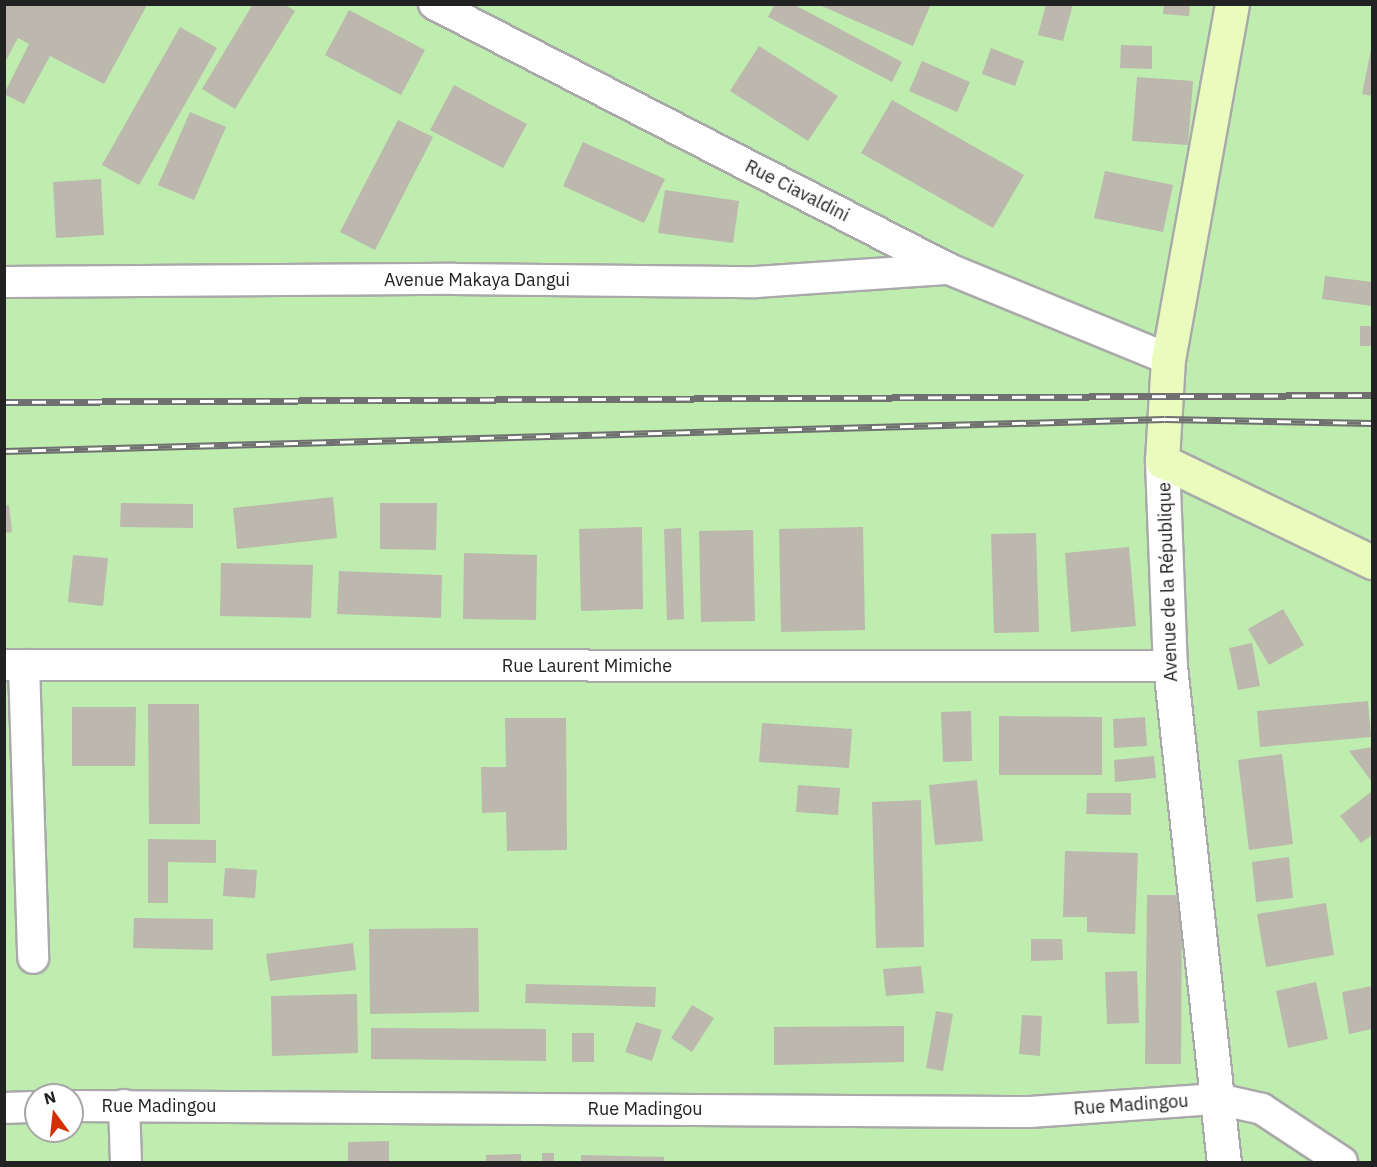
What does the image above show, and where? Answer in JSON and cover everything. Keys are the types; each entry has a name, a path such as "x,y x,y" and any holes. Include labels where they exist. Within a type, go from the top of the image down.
{"main road":[{"name":"Avenue de la République","path":"1162,461 1168,359 1232,4"},
{"path":"1162,461 1372,562"}],"street":[{"name":"Rue Ciavaldini","path":"434,4 949,269 1168,359"},
{"name":"Avenue Makaya Dangui","path":"4,282 454,279 756,282 949,269"},
{"name":"Avenue de la République","path":"1162,461 1170,666 1224,1162"},
{"name":"Rue Laurent Mimiche","path":"14,665 1170,666"},
{"path":"14,665 33,957"},
{"name":"Rue Madingou","path":"84,1106 1030,1112 1218,1099 1262,1109 1342,1162"},
{"path":"124,1105 126,1162"},
{"path":"4,1108 24,1107"}],"green space":[{"path":"5,5 1372,5 1372,1162 5,1162"}],"building":[{"path":"253,4 284,4 295,11 235,109 202,89"},
{"path":"775,4 793,4 902,62 892,82 768,17"},
{"path":"817,4 931,4 913,46"},
{"path":"1046,4 1073,4 1063,41 1038,35"},
{"path":"1164,4 1190,4 1189,16 1163,14"},
{"path":"4,5 147,5 104,84 50,56 24,104 4,94 29,44 18,38 4,64"},
{"path":"349,10 425,50 401,95 325,55"},
{"path":"180,27 217,48 139,185 102,165"},
{"path":"1121,45 1152,46 1152,69 1120,68"},
{"path":"1372,45 1372,96 1362,94"},
{"path":"759,46 838,96 808,141 730,91"},
{"path":"991,48 1024,61 1015,86 982,74"},
{"path":"922,61 970,82 957,112 909,91"},
{"path":"1137,77 1193,81 1188,145 1132,141"},
{"path":"454,85 527,124 503,168 430,130"},
{"path":"892,100 1024,175 993,228 861,153"},
{"path":"190,112 226,127 194,200 158,185"},
{"path":"398,120 433,137 375,250 340,232"},
{"path":"583,142 665,179 644,223 563,186"},
{"path":"1105,171 1173,185 1163,232 1094,218"},
{"path":"101,179 104,235 56,238 53,182"},
{"path":"665,190 739,201 733,243 658,233"},
{"path":"1325,276 1372,282 1372,306 1322,299"},
{"path":"1360,326 1372,326 1372,346 1360,346"},
{"path":"333,497 337,538 237,549 233,508"},
{"path":"121,503 193,504 193,528 120,527"},
{"path":"380,503 437,503 436,550 380,549"},
{"path":"9,505 12,532 4,533 4,506"},
{"path":"642,527 643,609 581,611 579,529"},
{"path":"863,527 865,630 781,632 779,529"},
{"path":"681,528 684,619 667,620 664,529"},
{"path":"753,530 755,621 701,622 699,531"},
{"path":"1036,533 1039,632 994,633 991,534"},
{"path":"1129,547 1136,626 1071,632 1065,553"},
{"path":"464,553 537,555 536,620 463,619"},
{"path":"73,555 108,558 103,606 68,602"},
{"path":"221,563 313,565 311,618 220,616"},
{"path":"339,571 442,575 441,618 337,614"},
{"path":"1283,609 1304,645 1269,665 1248,629"},
{"path":"1252,643 1260,686 1238,690 1229,648"},
{"path":"1368,701 1371,737 1260,747 1257,711"},
{"path":"148,704 199,704 200,824 149,824"},
{"path":"72,707 136,707 135,766 72,766"},
{"path":"971,711 972,761 943,762 941,712"},
{"path":"999,716 1102,717 1102,775 999,775"},
{"path":"1145,717 1147,746 1114,748 1113,719"},
{"path":"505,718 566,718 567,850 507,851 506,812 482,813 481,767 506,767"},
{"path":"762,723 852,729 849,768 759,762"},
{"path":"1372,747 1372,782 1349,751"},
{"path":"1282,754 1293,844 1249,850 1238,760"},
{"path":"1154,756 1156,778 1115,782 1114,760"},
{"path":"977,780 983,841 935,845 929,785"},
{"path":"798,785 840,788 838,815 796,812"},
{"path":"1372,791 1372,835 1361,843 1340,816"},
{"path":"1087,793 1131,793 1131,815 1086,814"},
{"path":"921,800 924,947 876,948 872,802"},
{"path":"148,839 216,840 216,863 168,862 168,903 148,903"},
{"path":"1065,851 1138,853 1135,934 1087,932 1087,917 1063,917"},
{"path":"1289,857 1293,898 1256,902 1252,862"},
{"path":"225,868 257,870 255,898 223,896"},
{"path":"1147,895 1182,895 1181,1064 1145,1064"},
{"path":"1326,903 1334,955 1266,967 1257,914"},
{"path":"134,918 213,919 213,950 133,948"},
{"path":"478,928 479,1012 370,1014 369,929"},
{"path":"1031,939 1062,939 1063,960 1031,961"},
{"path":"353,943 356,970 270,981 266,954"},
{"path":"921,966 924,993 886,996 883,969"},
{"path":"1137,971 1139,1023 1107,1024 1105,972"},
{"path":"1316,982 1328,1039 1288,1048 1276,991"},
{"path":"526,984 656,987 655,1007 525,1003"},
{"path":"1372,986 1372,1029 1349,1034 1342,992"},
{"path":"357,994 358,1053 272,1056 271,996"},
{"path":"692,1005 714,1018 692,1052 671,1038"},
{"path":"936,1011 953,1014 943,1071 926,1068"},
{"path":"1022,1015 1042,1016 1040,1056 1019,1054"},
{"path":"636,1022 662,1030 652,1061 625,1052"},
{"path":"904,1026 904,1062 774,1065 774,1027"},
{"path":"371,1028 546,1029 546,1061 371,1059"},
{"path":"572,1033 594,1033 594,1062 572,1062"},
{"path":"389,1141 389,1162 348,1162 348,1142"},
{"path":"542,1153 554,1153 554,1162 542,1162"},
{"path":"521,1154 521,1162 486,1162 486,1155"},
{"path":"581,1155 664,1157 664,1162 581,1162"}],"railway":[{"path":"4,402 1372,395"},
{"path":"4,451 1165,419 1372,423"}]}
